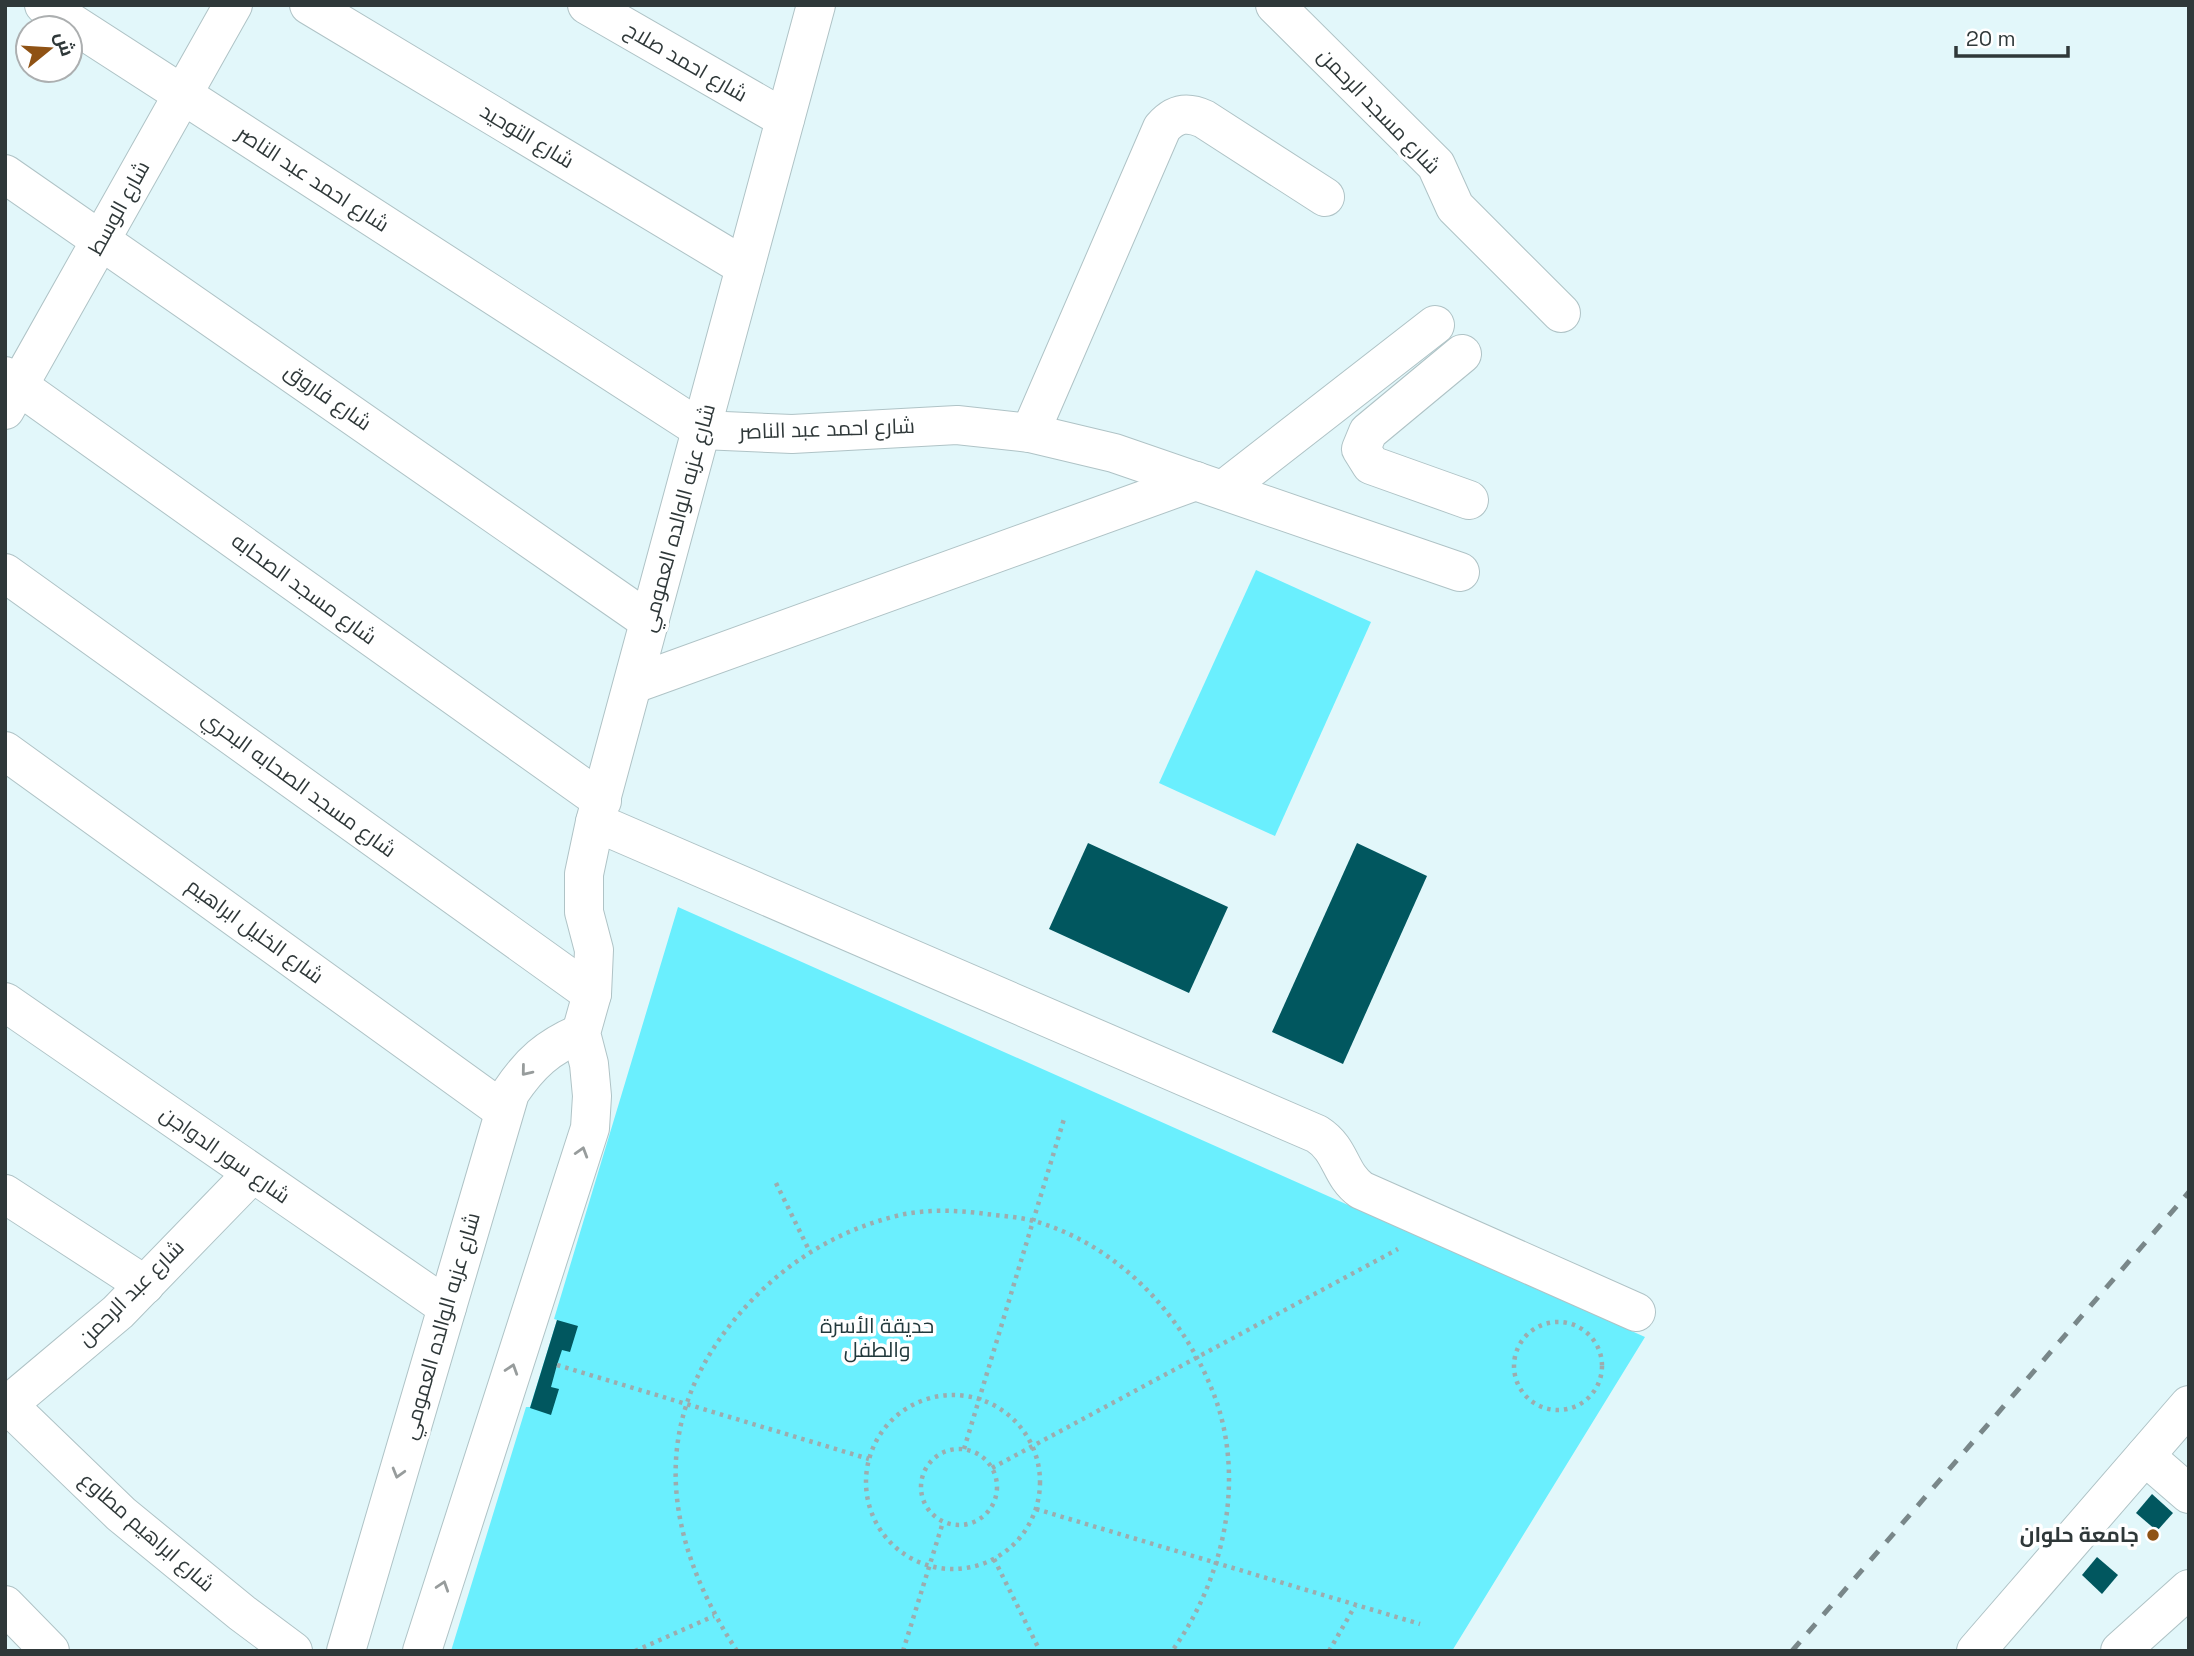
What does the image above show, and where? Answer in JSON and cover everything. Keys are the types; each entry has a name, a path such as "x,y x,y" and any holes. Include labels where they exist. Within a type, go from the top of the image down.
{"street":[{"name":"شارع احمد عبد الناصر","path":"44,5 702,430 793,434 957,425 1030,433 1114,453 1460,572"},
{"name":"شارع الوسط","path":"10,390 101,240 233,5"},
{"name":"شارع التوحيد","path":"309,5 746,267"},
{"name":"شارع احمد صلاح","path":"587,5 785,119"},
{"name":"شارع عزبه الوالده العمومي","path":"422,1651 590,1128 593,1096 581,1033 592,994 594,950 584,912 584,874 598,812 816,5"},
{"name":"شارع مسجد الرحمن","path":"1275,5 1436,164 1455,207 1561,313"},
{"path":"1030,433 1161,128 1168,121 1176,116 1195,115 1325,197"},
{"name":"شارع فاروق","path":"5,174 650,622"},
{"path":"634,684 1210,486 1421,336 1432,379"},
{"path":"1462,354 1368,432 1361,449 1371,465 1469,500"},
{"name":"شارع مسجد الصحابه","path":"10,390 598,812 1317,1134 1336,1150 1346,1175 1361,1190 1636,1312"},
{"name":"شارع مسجد الصحابه البحري","path":"5,573 592,994"},
{"name":"شارع الخليل ابراهيم","path":"5,751 504,1111"},
{"name":"شارع سور الدواجن","path":"5,1002 447,1307"},
{"name":"شارع عزبه الوالده العمومي","path":"346,1651 510,1093 528,1066 552,1046 581,1033"},
{"name":"شارع عبد الرحمن","path":"7,1406 118,1312 252,1174"},
{"path":"5,1194 145,1285"},
{"path":"1976,1651 2165,1450 2189,1405"},
{"name":"شارع ابراهيم مطاوع","path":"7,1406 121,1514 293,1651"},
{"path":"2165,1450 2189,1494"},
{"path":"2141,1645 2189,1589"},
{"path":"5,1605 50,1651"}],"path":[{"path":"964,1449 1064,1118"},
{"path":"776,1183 809,1250"},
{"path":"737,1651 714,1616 689,1558 677,1500 677,1447 684,1404 719,1340 741,1311 772,1279 809,1250 872,1223 903,1214 964,1211 1033,1221 1086,1243 1133,1277 1177,1325 1211,1387 1227,1446 1227,1507 1217,1563 1203,1599 1172,1651"},
{"path":"992,1468 1403,1246"},
{"path":"1550,1322 1565,1322 1580,1327 1592,1337 1601,1357 1600,1380 1593,1393 1581,1404 1567,1409 1552,1410 1537,1405 1525,1395 1517,1382 1514,1367 1524,1338 1535,1328 1550,1322"},
{"path":"557,1365 869,1459"},
{"path":"955,1395 978,1398 1001,1409 1019,1424 1032,1445 1040,1477 1036,1510 1012,1547 994,1559 973,1567 951,1569 929,1566 908,1557 891,1542 878,1525 869,1504 866,1482 869,1459 885,1429 911,1406 932,1397 955,1395"},
{"path":"964,1449 975,1452 992,1468 997,1491 988,1513 967,1524 943,1522 931,1513 923,1499 923,1476 936,1457 949,1450 964,1449"},
{"path":"1036,1510 1420,1624"},
{"path":"902,1651 943,1522"},
{"path":"994,1559 1040,1651"},
{"path":"1329,1651 1355,1606"},
{"path":"635,1651 714,1616"}],"green space":[{"path":"1256,570 1371,622 1275,836 1159,783"},
{"name":"حديقة الأسرة والطفل","path":"678,907 1645,1337 1452,1651 451,1651 526,1407 530,1407 557,1320 554,1319"}],"building":[{"path":"1088,843 1228,907 1189,993 1049,929"},
{"path":"1357,843 1427,876 1343,1064 1272,1032"},
{"path":"557,1320 578,1326 570,1352 562,1350 557,1365 551,1387 559,1389 551,1415 530,1408"},
{"path":"2152,1494 2173,1513 2157,1531 2136,1513"},
{"path":"2097,1557 2118,1575 2102,1594 2082,1575"}],"railway":[{"path":"1792,1651 2189,1192"}],"place":[{"name":"جامعة حلوان","path":"2153,1535"}]}
